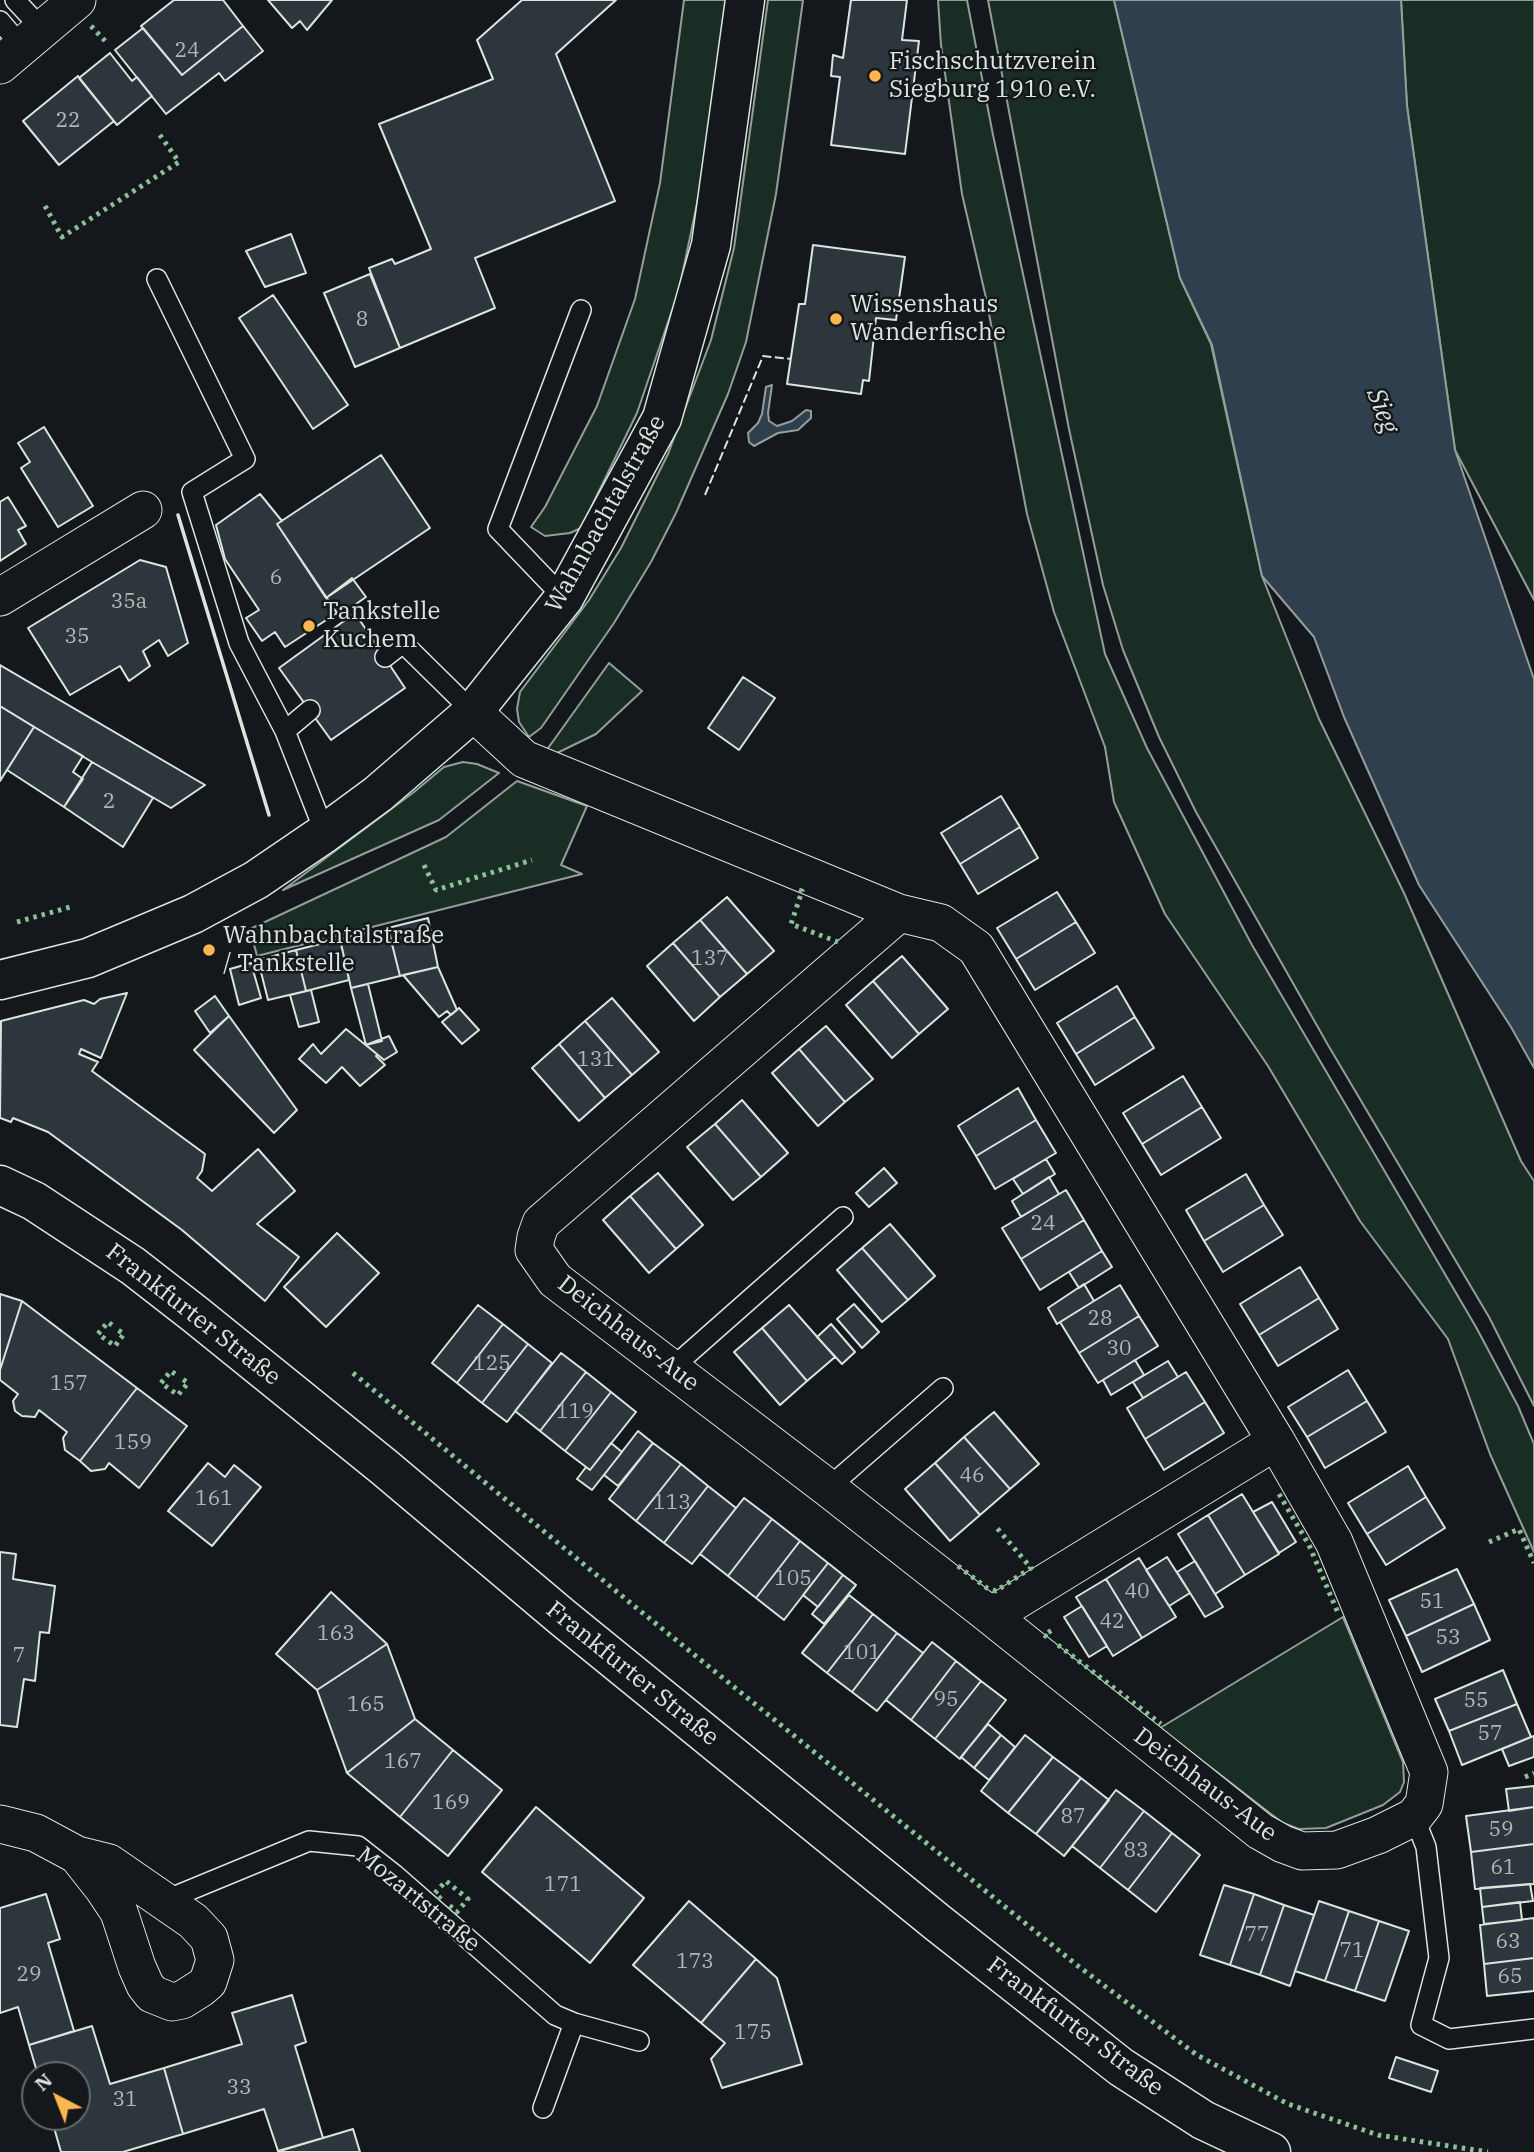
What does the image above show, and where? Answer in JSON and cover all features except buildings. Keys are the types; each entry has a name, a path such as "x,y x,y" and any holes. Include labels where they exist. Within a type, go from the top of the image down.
{"main road":[{"name":"Wahnbachtalstraße","path":"0,980 88,958 193,914 256,880 378,794 473,712 564,598 662,418 711,245 745,0"},
{"name":"Frankfurter Straße","path":"0,1185 34,1201 133,1266 196,1315 938,1923 1121,2067 1203,2120 1271,2152"}],"street":[{"path":"16,41 77,0"},
{"path":"0,597 143,510"},
{"path":"473,712 524,759 899,913 941,923 976,948 1276,1441 1334,1542 1429,1772 1424,1804 1414,1817"},
{"name":"Deichhaus-Aue","path":"899,913 541,1223 534,1250 555,1280 828,1488 1260,1831 1301,1851 1337,1850 1378,1835 1414,1817"},
{"path":"991,1616 1276,1441"},
{"path":"0,1824 36,1833 77,1855 109,1863 193,1921 209,1938 215,1960 211,1975 201,1988 190,1997 172,2001 152,1994 145,1985 119,1912 77,1855"}],"lane":[{"path":"15,0 16,41"},
{"path":"157,279 245,459 192,492 239,643 285,731 325,833"},
{"path":"564,598 498,529 581,310"},
{"path":"385,657 403,643 473,712"},
{"path":"285,731 310,710"},
{"path":"672,1368 843,1217"},
{"path":"828,1488 943,1388"},
{"path":"1414,1817 1426,1847 1439,1958 1421,2025 1449,2039 1534,2029"},
{"name":"Mozartstraße","path":"166,1900 309,1841 358,1846 396,1875 555,2015 639,2041"},
{"path":"543,2108 574,2023"}],"green space":[{"path":"684,0 727,0 700,189 679,290 637,413 581,528 570,533 545,536 531,527 545,507 597,406 635,299 660,183"},
{"path":"768,0 803,0 776,194 746,342 728,394 676,513 651,562 614,623 541,728 529,737 519,722 517,709 520,692 589,600 621,548 668,454 711,340 734,248"},
{"path":"938,0 967,0 993,135 1105,654 1147,748 1252,945 1476,1327 1518,1406 1534,1444 1534,1552 1490,1454 1448,1339 1360,1221 1268,1066 1165,914 1114,802 1105,747 1054,612 1027,514 986,298 962,194 941,45"},
{"path":"988,0 1114,0 1180,278 1211,344 1262,576 1319,719 1404,893 1521,1161 1534,1181 1534,1406 1489,1317 1328,1045 1196,812 1159,737 1123,650 1103,585 1069,429"},
{"path":"1401,0 1534,0 1534,600 1455,450 1407,106"},
{"path":"609,663 642,691 596,734 555,754 546,751"},
{"path":"463,762 477,764 499,773 439,820 283,890 444,767"},
{"path":"517,781 587,806 561,865 582,874 257,956 250,929 446,837"},
{"path":"1343,1617 1403,1762 1404,1782 1400,1792 1383,1805 1326,1828 1299,1829 1283,1823 1160,1728"}],"water":[{"name":"Sieg","path":"1114,0 1401,0 1407,106 1455,450 1534,679 1534,1068 1511,1027 1419,885 1344,717 1314,637 1262,576 1212,345 1180,278"},
{"path":"772,385 769,421 777,426 792,421 806,410 811,411 811,418 798,430 778,433 754,446 749,442 748,433 758,423 762,414 766,387"}],"hedge":[{"path":"91,26 108,44"},
{"path":"45,206 62,237 179,162 157,131"},
{"path":"424,865 436,890 532,860"},
{"path":"799,890 802,891 791,924 838,942"},
{"path":"17,922 74,906"},
{"path":"112,1325 108,1322 98,1334 115,1346 124,1334 118,1330"},
{"path":"175,1374 171,1371 161,1383 178,1395 188,1383 181,1378"},
{"path":"353,1373 628,1601 1078,1966 1197,2055 1288,2104 1378,2135 1488,2152"},
{"path":"1279,1494 1309,1545 1338,1613"},
{"path":"958,1566 987,1588 996,1591 1031,1568 997,1528"},
{"path":"1489,1542 1519,1529 1534,1563"},
{"path":"1047,1637 1044,1635 1052,1630"},
{"path":"1058,1645 1161,1724"},
{"path":"1525,1777 1534,1773"},
{"path":"441,1899 435,1893 446,1881 468,1899 457,1912 449,1905"}],"fence":[{"path":"705,495 763,356 791,359"}],"wall":[{"path":"178,515 269,815"}],"place":[{"name":"Fischschutzverein Siegburg 1910 e.V.","path":"875,76"},
{"name":"Wissenshaus Wanderfische","path":"836,319"},
{"name":"Tankstelle Kuchem","path":"309,626"},
{"name":"Wahnbachtalstraße / Tankstelle","path":"209,950"}]}
